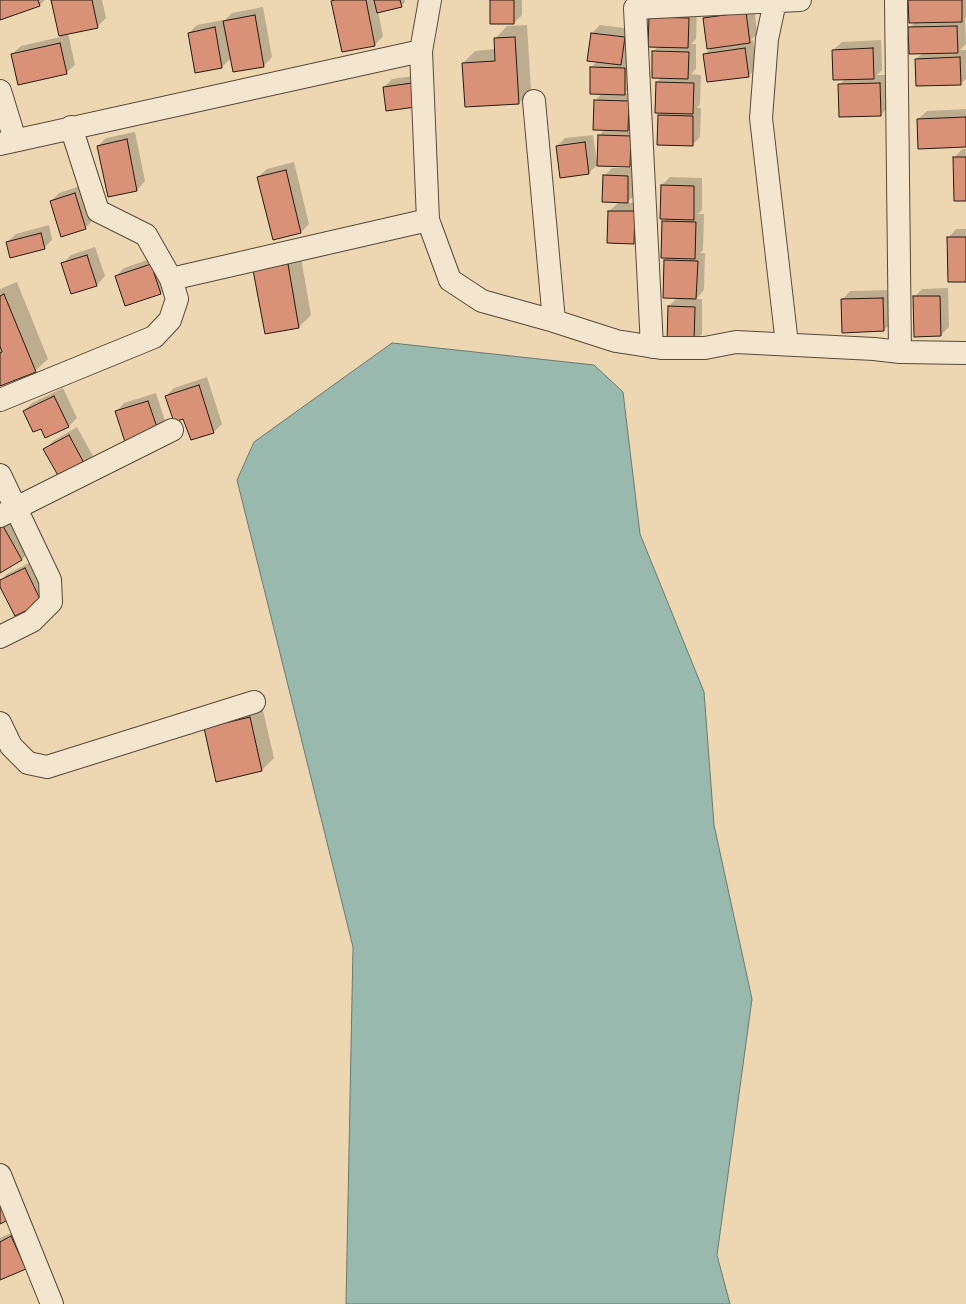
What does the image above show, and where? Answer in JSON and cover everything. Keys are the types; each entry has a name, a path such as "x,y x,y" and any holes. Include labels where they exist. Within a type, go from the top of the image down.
{"street":[{"path":"430,0 421,51 428,220 450,280 482,301 554,321 616,341 652,347 705,348 736,342 874,349 900,352 966,353"},
{"path":"652,347 635,8 800,0"},
{"path":"896,0 900,352"},
{"path":"773,1 773,11 767,39 761,118 787,344"},
{"path":"0,91 8,142 421,51"},
{"path":"534,102 554,321"},
{"path":"0,400 154,337 170,320 177,299 171,280 146,234 98,211 71,127"},
{"path":"171,280 428,220"},
{"path":"8,512 172,430"},
{"path":"0,475 8,512 50,580 51,602 32,621 0,637"},
{"path":"0,723 11,746 28,763 47,767 254,702"},
{"path":"0,1176 52,1304"}],"water":[{"path":"392,343 594,365 623,392 640,534 704,692 714,825 752,999 717,1255 730,1304 346,1304 353,947 237,480 254,442"}],"building":[{"path":"0,0 38,0 40,6 0,20"},
{"path":"51,0 92,0 98,28 59,36"},
{"path":"366,0 375,46 342,52 331,1"},
{"path":"374,0 400,0 402,7 377,13"},
{"path":"490,0 514,0 514,24 490,24"},
{"path":"908,0 962,0 962,22 909,23"},
{"path":"746,12 750,43 707,49 703,18"},
{"path":"255,15 264,67 233,72 223,21"},
{"path":"649,17 689,18 688,48 648,47"},
{"path":"957,26 958,53 909,54 908,27"},
{"path":"215,27 222,68 195,73 188,33"},
{"path":"591,33 625,37 621,65 587,61"},
{"path":"515,37 519,104 465,107 462,63 495,61 494,38"},
{"path":"60,43 67,74 18,85 11,54"},
{"path":"745,48 749,77 707,82 703,54"},
{"path":"873,48 874,79 833,80 832,50"},
{"path":"652,51 689,52 688,79 652,78"},
{"path":"960,57 961,85 916,86 915,59"},
{"path":"590,67 625,68 625,95 590,94"},
{"path":"656,82 694,83 693,114 655,113"},
{"path":"412,83 416,107 386,111 383,87"},
{"path":"880,83 881,116 839,117 838,84"},
{"path":"594,100 629,101 628,131 593,130"},
{"path":"658,115 693,116 693,146 657,145"},
{"path":"966,117 966,147 918,149 917,119"},
{"path":"598,135 631,136 630,167 597,166"},
{"path":"127,139 137,191 108,197 97,146"},
{"path":"585,142 589,174 560,178 556,146"},
{"path":"953,157 966,157 966,201 954,201"},
{"path":"286,170 301,233 273,240 257,177"},
{"path":"603,175 628,176 628,203 602,202"},
{"path":"661,185 694,186 694,220 660,219"},
{"path":"75,193 86,229 61,237 50,201"},
{"path":"608,211 635,211 634,244 607,243"},
{"path":"662,221 696,222 695,259 661,258"},
{"path":"41,233 45,249 10,258 6,242"},
{"path":"947,237 966,237 966,282 948,282"},
{"path":"87,255 97,286 71,294 61,263"},
{"path":"664,260 698,261 696,299 663,298"},
{"path":"151,264 161,294 125,306 115,276"},
{"path":"288,264 299,328 265,334 253,270"},
{"path":"4,294 36,372 0,386 0,353 2,352 0,346 0,296"},
{"path":"913,296 940,296 941,336 914,337"},
{"path":"883,298 884,331 842,333 841,299"},
{"path":"668,306 695,307 694,343 667,342"},
{"path":"199,385 214,433 191,440 183,419 174,422 165,396"},
{"path":"54,396 69,427 45,438 41,429 33,432 23,411"},
{"path":"148,401 159,433 126,445 115,411"},
{"path":"69,435 85,465 60,479 43,449"},
{"path":"3,526 22,560 0,573 0,528"},
{"path":"25,568 42,603 15,616 0,587 0,580"},
{"path":"250,717 262,771 216,782 204,728"},
{"path":"0,1201 10,1219 0,1224"},
{"path":"11,1236 26,1269 0,1280 0,1242"}]}
